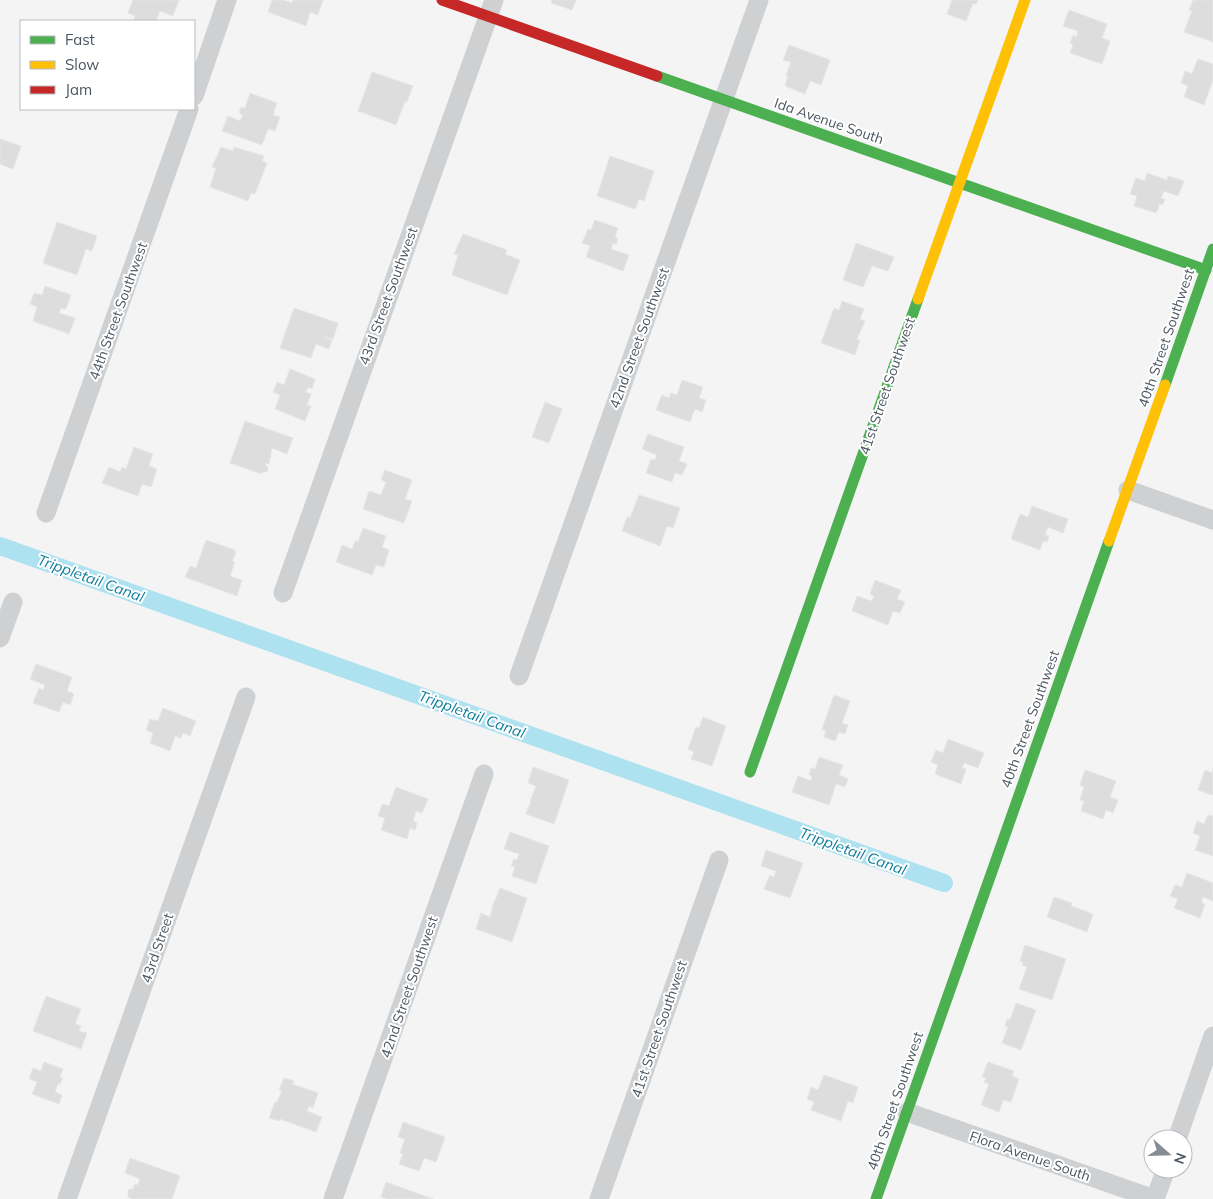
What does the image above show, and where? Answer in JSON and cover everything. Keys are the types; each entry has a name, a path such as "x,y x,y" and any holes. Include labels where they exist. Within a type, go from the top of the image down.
{"street":[{"path":"195,93 227,0"},
{"name":"Ida Avenue South","path":"442,0 491,8 723,100 1206,270"},
{"name":"42nd Street Southwest","path":"519,676 759,0"},
{"name":"41st Street Southwest","path":"750,772 958,183 1025,0"},
{"name":"43rd Street Southwest","path":"284,593 491,8"},
{"name":"44th Street Southwest","path":"46,513 189,110"},
{"name":"40th Street Southwest","path":"876,1199 1213,249"},
{"path":"1128,490 1213,520"},
{"path":"0,638 13,602"},
{"name":"43rd Street","path":"67,1199 246,697"},
{"name":"42nd Street Southwest","path":"334,1199 484,774"},
{"name":"41st Street Southwest","path":"599,1199 719,860"},
{"path":"1180,1129 1213,1036"},
{"name":"Flora Avenue South","path":"907,1112 1155,1199"},
{"path":"1155,1199 1162,1179"}],"building":[{"path":"133,0 179,0 173,16 160,11 156,20 134,20 135,16 128,13"},
{"path":"272,0 283,0 292,3 293,0 323,0 318,15 310,12 306,26 268,12"},
{"path":"552,0 576,0 572,10 551,3"},
{"path":"952,0 978,0 976,4 973,3 966,21 947,14"},
{"path":"1193,0 1213,0 1213,42 1184,32 1192,11 1189,10"},
{"path":"1069,10 1107,24 1102,38 1110,41 1102,64 1070,53 1073,45 1070,43 1073,35 1076,37 1078,31 1063,26"},
{"path":"789,45 830,60 821,85 810,81 805,94 785,86 788,76 786,75 791,62 783,60"},
{"path":"1198,59 1213,64 1213,80 1204,105 1184,97 1188,86 1181,83 1185,71 1192,74"},
{"path":"372,72 413,86 396,125 358,111"},
{"path":"250,93 277,103 273,115 280,117 275,131 268,129 262,145 222,131 228,116 240,121 243,115 239,113 241,107 245,108"},
{"path":"0,139 21,146 13,169 0,164"},
{"path":"221,147 233,151 234,147 264,156 262,161 267,163 255,194 251,193 248,201 210,187 216,168 212,167"},
{"path":"610,156 654,171 644,201 639,199 635,209 597,196"},
{"path":"1147,173 1167,180 1168,176 1184,181 1178,196 1164,191 1161,198 1165,199 1163,205 1159,204 1156,213 1134,206 1137,196 1130,194 1136,178 1145,181"},
{"path":"595,220 618,228 615,237 618,239 616,245 613,243 611,249 629,255 623,271 586,257 590,246 582,243 588,229 591,230"},
{"path":"57,222 97,236 92,251 86,249 77,275 43,263"},
{"path":"463,234 507,250 505,254 520,260 507,295 452,275 458,255 454,254"},
{"path":"856,243 894,257 888,271 872,266 863,287 843,280"},
{"path":"45,286 71,295 66,309 61,308 59,313 75,318 69,334 33,321 37,307 30,304 34,293 42,295"},
{"path":"842,301 864,309 860,319 865,321 857,339 860,340 855,355 821,343 834,308 839,310"},
{"path":"294,308 338,323 333,339 323,337 332,340 329,349 316,344 311,358 280,348"},
{"path":"290,369 315,379 312,389 308,387 306,392 311,394 307,405 311,406 305,421 275,409 280,395 273,392 277,382 284,385"},
{"path":"682,380 703,387 699,398 706,400 702,412 695,409 690,422 656,410 662,395 669,398 671,393 677,395"},
{"path":"545,402 562,409 549,443 532,437"},
{"path":"245,421 293,438 287,454 272,448 269,464 265,464 268,468 267,472 262,472 262,474 230,463"},
{"path":"648,434 684,447 679,461 687,464 682,475 675,473 672,482 646,473 651,459 655,460 657,455 642,449"},
{"path":"134,447 153,454 149,466 157,469 151,487 142,484 138,496 102,483 109,467 120,472 122,467 126,469"},
{"path":"385,470 412,480 405,499 412,501 404,523 363,509 369,491 381,495 386,482 381,480"},
{"path":"639,495 680,508 673,528 667,526 660,546 622,531 627,517 630,518"},
{"path":"1032,506 1068,519 1063,533 1048,527 1045,535 1049,536 1047,542 1043,541 1040,550 1011,539 1020,514 1028,517"},
{"path":"363,528 386,536 382,547 389,550 384,567 376,565 372,575 336,562 342,545 352,549 355,541 358,542"},
{"path":"206,540 235,550 236,553 232,561 235,562 230,576 242,580 237,596 185,577 190,566 196,568"},
{"path":"875,580 901,590 897,599 905,602 900,613 893,611 888,625 852,611 857,596 872,601 874,596 870,594"},
{"path":"36,664 72,677 67,691 74,694 70,705 63,702 59,712 33,703 39,688 43,690 45,685 30,679"},
{"path":"834,695 850,701 842,723 848,725 845,734 839,732 835,741 824,737 826,731 822,729"},
{"path":"163,708 196,721 190,736 183,733 181,738 175,736 170,751 150,743 153,733 146,730 150,719 158,721"},
{"path":"703,717 726,726 712,766 691,759 694,752 688,749 696,727 699,728"},
{"path":"948,739 984,753 978,768 964,763 962,768 966,769 961,784 935,774 938,765 931,762 936,750 943,753"},
{"path":"819,757 843,765 839,775 848,779 845,787 836,784 829,805 792,792 798,776 811,781 812,776 809,775 811,768 815,769"},
{"path":"533,767 569,780 554,824 526,814 536,786 528,783"},
{"path":"1213,768 1212,795 1198,790 1205,770 1212,773"},
{"path":"1085,770 1116,781 1110,797 1118,800 1113,813 1106,810 1103,819 1081,811 1084,801 1080,800 1084,787 1080,785"},
{"path":"396,787 428,799 422,813 416,811 413,821 417,823 415,830 410,828 407,839 381,830 385,818 378,816 382,804 389,806"},
{"path":"1208,815 1213,816 1213,856 1195,850 1200,836 1193,833 1197,821 1204,824"},
{"path":"510,832 549,846 536,884 512,876 515,867 511,866 514,859 517,860 519,854 504,849"},
{"path":"766,850 803,863 790,898 764,889 770,875 774,877 776,871 761,866"},
{"path":"1187,873 1213,883 1213,901 1203,897 1201,902 1205,904 1200,918 1174,908 1178,899 1170,896 1175,885 1182,887"},
{"path":"500,888 527,898 512,942 476,929 481,913 490,917"},
{"path":"1054,897 1072,903 1071,906 1093,914 1087,932 1047,917"},
{"path":"1025,945 1066,959 1052,1000 1019,989 1027,967 1022,965 1023,962 1020,961"},
{"path":"46,996 81,1009 75,1023 81,1026 79,1031 87,1033 81,1049 33,1031"},
{"path":"1016,1003 1036,1010 1021,1050 1002,1043 1008,1027 1005,1026 1007,1019 1010,1020"},
{"path":"44,1062 63,1069 60,1077 63,1078 55,1092 62,1095 59,1104 32,1094 37,1082 29,1079 33,1068 41,1071"},
{"path":"988,1062 1014,1071 1012,1076 1019,1079 1011,1102 1003,1100 999,1112 981,1105 989,1084 984,1082 986,1078 982,1077"},
{"path":"824,1075 858,1087 853,1103 848,1101 841,1121 811,1110 814,1102 807,1099 811,1087 818,1090"},
{"path":"284,1078 294,1081 292,1084 318,1093 313,1108 309,1106 307,1111 322,1117 316,1132 280,1119 279,1121 269,1118 275,1102 277,1102 282,1091 279,1090"},
{"path":"403,1122 445,1137 436,1162 424,1158 419,1171 399,1164 403,1154 400,1153 405,1139 398,1137"},
{"path":"130,1158 180,1176 172,1199 133,1199 128,1197 128,1190 133,1189 135,1184 138,1185 140,1179 125,1173"},
{"path":"386,1182 433,1199 388,1199 381,1197"}],"waterway":[{"name":"Trippletail Canal","path":"0,546 944,883"}],"traffic: fast":[{"path":"657,76 1206,270"},
{"path":"1165,385 1213,249"},
{"path":"750,772 918,299"},
{"path":"876,1199 1109,541"}],"traffic: slow":[{"path":"918,299 1025,0"},
{"path":"1109,541 1165,385"}],"traffic: jam":[{"path":"442,0 657,76"}]}
